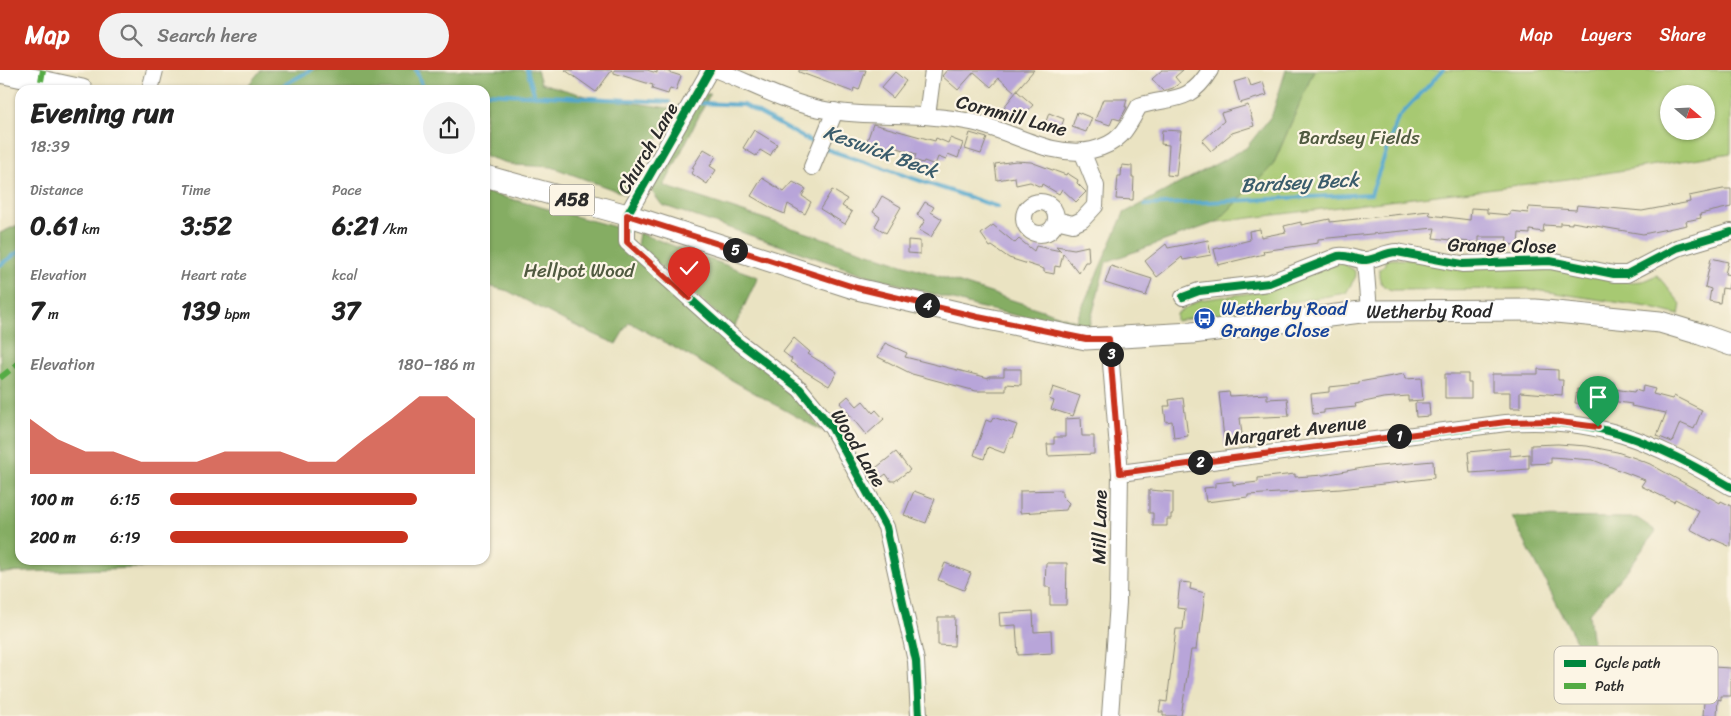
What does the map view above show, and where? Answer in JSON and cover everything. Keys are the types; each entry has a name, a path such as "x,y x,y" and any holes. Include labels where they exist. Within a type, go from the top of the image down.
{"main road":[{"path":"0,72 59,85"},
{"name":"Wetherby Road","path":"490,177 627,215 857,288 987,319 1086,339 1192,333 1369,311 1535,310 1603,315 1660,322 1731,345"}],"street":[{"path":"151,85 155,70"},
{"name":"Church Lane","path":"627,215 710,70"},
{"name":"Cornmill Lane","path":"717,70 804,104 835,111 927,116 971,122 1059,150 1082,151 1093,150 1116,140 1128,130 1139,106 1178,99 1196,88 1210,70"},
{"path":"927,116 933,70"},
{"path":"814,160 835,111"},
{"path":"1056,220 1073,224 1082,220 1095,206 1096,186 1082,151"},
{"name":"Wood Lane","path":"627,215 627,242 736,340 800,389 832,428 886,527 916,661 920,716"},
{"name":"Grange Close","path":"1183,296 1199,291 1269,283 1338,256 1344,255 1365,260 1387,252 1397,252 1462,264 1550,261 1614,274 1627,274 1677,248 1731,232"},
{"path":"1365,260 1369,311"},
{"name":"Mill Lane","path":"1109,339 1120,473 1118,602 1110,716"},
{"name":"Margaret Avenue","path":"1120,473 1506,422 1552,421 1598,427 1642,440 1677,456 1731,487"}],"green space":[{"path":"261,70 537,70 541,83 586,96 676,109 625,194 552,167 514,165 490,158 490,85 248,85"},
{"path":"1286,70 1314,70 1273,165 1217,222 1106,262 1088,331 978,307 863,274 662,205 650,189 700,94 710,94 664,186 1076,321 1124,213 1246,148 1272,115"},
{"name":"Bardsey Fields","path":"1314,70 1731,70 1731,153 1568,179 1217,222 1273,165"},
{"name":"Hellpot Wood","path":"490,193 619,228 626,250 792,391 822,431 629,322 616,344 565,321 508,291 490,286"},
{"path":"15,226 15,565 160,565 160,567 0,573 0,233"},
{"path":"639,233 758,277 734,328 637,246"},
{"path":"1385,260 1535,266 1631,282 1643,281 1657,275 1681,304 1679,315 1648,307 1529,289 1392,290 1381,283 1379,270 1385,264"},
{"path":"1345,261 1346,265 1354,270 1356,276 1346,293 1176,321 1176,314 1199,300 1266,291"},
{"path":"1512,517 1637,518 1656,531 1628,569 1589,614 1593,646 1579,646"}],"building":[{"path":"565,70 612,70 596,92"},
{"path":"614,70 647,70 657,73 657,70 662,70 681,76 676,90 670,88 668,94 652,89 653,85 614,73"},
{"path":"799,70 866,70 859,90 854,88 853,92 799,72"},
{"path":"947,70 1034,70 1015,92 999,78 991,87 974,72 958,90 942,76"},
{"path":"1162,70 1183,70 1175,77 1180,83 1173,88 1163,91 1152,79"},
{"path":"895,72 906,81 893,98 881,88"},
{"path":"1248,78 1251,86 1263,82 1267,95 1240,103 1234,82"},
{"path":"1017,91 1033,105 1021,119 1015,113 1013,116 1003,108"},
{"path":"1103,99 1127,99 1125,107 1127,107 1120,120 1113,118 1110,125 1095,120"},
{"path":"1248,105 1254,126 1232,133 1211,151 1202,141 1224,121 1221,113"},
{"path":"1077,112 1092,118 1086,132 1072,127"},
{"path":"1049,113 1064,119 1059,133 1044,127"},
{"path":"873,124 935,141 936,138 948,143 950,138 963,143 958,158 948,154 946,160 938,157 935,165 924,161 923,163 914,160 916,154 895,147 893,152 872,145 873,143 867,141"},
{"path":"754,130 777,144 770,156 760,150 756,156 743,148"},
{"path":"1162,130 1181,131 1176,176 1167,175 1169,145 1161,144"},
{"path":"970,133 987,138 981,154 965,149"},
{"path":"704,149 716,156 710,166 716,170 707,184 691,173 694,169 692,168"},
{"path":"1016,161 1031,162 1066,175 1067,173 1078,180 1077,183 1086,192 1076,202 1062,189 1059,194 1042,184 1041,187 1030,182 1016,185 1015,177 997,180 995,164"},
{"path":"1122,165 1132,166 1132,177 1134,177 1133,200 1116,199 1118,176 1121,176"},
{"path":"762,178 784,192 793,182 806,189 802,196 811,202 805,214 788,204 785,214 751,196"},
{"path":"1731,189 1731,207 1700,214 1701,218 1686,221 1687,225 1643,234 1572,222 1572,224 1560,223 1560,226 1544,225 1543,232 1530,230 1530,234 1519,233 1518,245 1506,244 1507,237 1479,237 1479,243 1433,238 1435,228 1318,239 1318,243 1263,251 1264,254 1218,265 1214,249 1250,240 1249,231 1260,229 1261,237 1286,232 1284,226 1301,222 1301,225 1330,219 1330,222 1429,211 1430,215 1470,220 1471,208 1487,209 1487,213 1510,215 1510,211 1528,213 1529,207 1576,210 1577,205 1642,211 1690,202 1689,196"},
{"path":"832,190 847,199 842,206 852,212 845,224 820,209"},
{"path":"882,196 901,207 886,233 875,226 880,217 873,212"},
{"path":"925,202 934,207 931,212 942,219 931,237 919,230 925,220 917,215"},
{"path":"993,225 1015,243 1019,239 1034,251 1036,246 1061,251 1056,246 1074,249 1088,246 1089,262 1085,262 1079,273 1063,253 1060,267 1055,266 1054,274 1044,272 1044,269 1009,258 992,246 990,247 981,234"},
{"path":"908,240 920,241 920,254 908,253"},
{"path":"1208,240 1211,255 1183,260 1182,257 1157,277 1145,261 1166,244 1168,248"},
{"path":"1711,258 1728,262 1725,274 1731,275 1728,289 1722,288 1720,303 1709,301 1711,289 1705,287"},
{"path":"1111,266 1152,279 1146,296 1105,283"},
{"path":"794,338 810,352 808,354 837,372 829,386 790,362 792,359 783,352"},
{"path":"885,343 907,353 905,357 989,378 989,376 1004,376 1004,369 1021,369 1021,385 1006,384 1006,391 976,391 912,374 878,357"},
{"path":"1538,369 1558,370 1558,380 1563,380 1562,395 1520,392 1520,408 1510,408 1510,392 1492,392 1492,374 1538,374"},
{"path":"1404,374 1405,379 1421,378 1423,400 1408,401 1408,396 1383,398 1355,404 1356,407 1324,410 1324,413 1313,414 1311,394 1329,392 1329,387 1359,384 1359,382"},
{"path":"1445,374 1468,374 1468,382 1471,382 1471,398 1445,398"},
{"path":"1593,380 1615,383 1614,389 1634,392 1635,390 1642,392 1643,386 1655,389 1653,394 1672,399 1674,396 1702,410 1694,429 1680,423 1672,442 1657,436 1666,413 1631,406 1632,404 1590,398"},
{"path":"1053,387 1080,396 1073,416 1051,409 1054,401 1049,399"},
{"path":"1577,389 1588,391 1586,404 1575,403"},
{"path":"1229,392 1230,396 1267,394 1267,399 1287,398 1289,416 1240,418 1242,434 1239,435 1240,445 1225,447 1219,393"},
{"path":"848,396 857,406 863,401 873,413 876,410 884,419 866,435 840,403"},
{"path":"1183,398 1188,436 1174,438 1172,421 1166,422 1164,406 1170,406 1169,400"},
{"path":"1415,403 1429,403 1430,416 1416,417"},
{"path":"993,417 1017,425 1004,453 988,447 984,459 974,455 986,420 991,422"},
{"path":"1081,418 1082,436 1094,436 1094,454 1048,456 1047,444 1054,444 1054,437 1065,437 1065,419"},
{"path":"1531,445 1587,446 1635,458 1650,464 1720,503 1721,501 1731,506 1731,547 1713,539 1712,541 1690,529 1699,511 1675,499 1674,502 1641,486 1645,480 1593,460 1551,457 1551,463 1531,464"},
{"path":"1510,448 1510,456 1529,454 1529,469 1470,473 1468,452"},
{"path":"896,452 910,470 895,481 891,481 886,474 878,480 872,471"},
{"path":"1433,461 1434,478 1341,489 1248,495 1248,497 1206,502 1204,488 1215,487 1215,483 1233,481 1233,485 1258,482 1258,478 1295,474 1295,477 1324,475 1368,467"},
{"path":"1062,490 1062,496 1069,503 1066,510 1020,513 1020,491"},
{"path":"1149,490 1173,492 1173,514 1171,514 1171,519 1167,519 1167,526 1153,526 1153,513 1149,513"},
{"path":"914,491 935,499 926,523 904,515"},
{"path":"945,563 971,573 964,590 938,580"},
{"path":"1046,563 1067,563 1066,605 1050,605 1050,587 1045,587"},
{"path":"1180,582 1191,583 1190,589 1205,593 1200,634 1198,634 1196,650 1191,650 1181,716 1163,716 1163,712 1159,712 1161,701 1167,702 1176,629 1183,629 1185,609 1177,608"},
{"path":"1033,611 1034,632 1051,631 1052,653 1018,655 1016,625 1000,626 999,613"},
{"path":"938,617 955,617 954,646 938,645"},
{"path":"1718,667 1731,668 1731,696 1721,696 1721,700 1718,699"},
{"path":"1704,704 1718,704 1717,716 1703,716"}],"waterway":[{"name":"Bardsey Beck","path":"284,85 311,70"},
{"name":"Bardsey Beck","path":"416,70 422,85"},
{"path":"527,70 535,96"},
{"name":"Bardsey Beck","path":"1145,205 1371,194 1398,118 1443,70"},
{"name":"Keswick Beck","path":"490,93 669,102"},
{"name":"Keswick Beck","path":"700,103 744,105 817,145"},
{"name":"Keswick Beck","path":"823,148 998,207"},
{"name":"Bardsey Beck","path":"0,265 15,254"}],"marked path":[{"path":"41,81 43,70"},
{"path":"0,378 15,366"}],"cycle path":[{"path":"710,70 627,215 627,242 736,340 800,389 832,428 886,527 916,661 919,716"},
{"path":"1183,297 1199,291 1269,283 1338,256 1366,260 1397,252 1462,264 1550,261 1614,274 1627,274 1677,248 1731,232"},
{"path":"1120,473 1506,423 1539,422 1597,428 1624,436 1676,457 1731,487"}],"place":[{"name":"Wetherby Road Grange Close","path":"1205,319"}],"route":[{"path":"689,298 627,242 627,215 857,288 978,317 1086,339 1109,339 1120,473 1506,422 1552,421 1598,427"}]}
